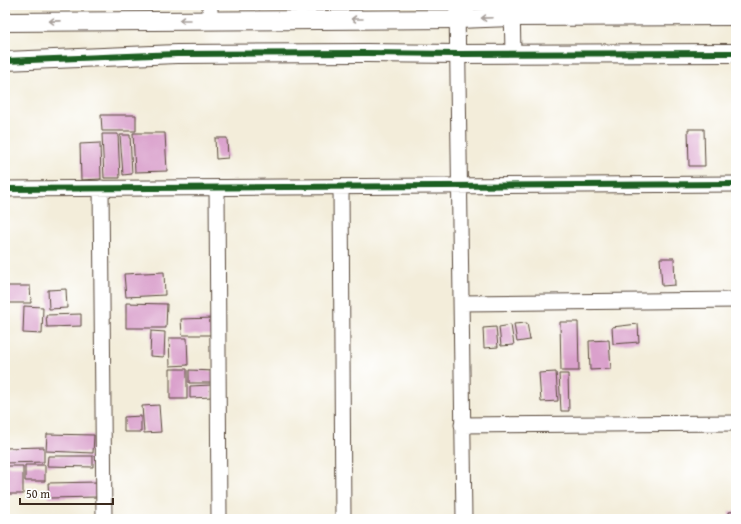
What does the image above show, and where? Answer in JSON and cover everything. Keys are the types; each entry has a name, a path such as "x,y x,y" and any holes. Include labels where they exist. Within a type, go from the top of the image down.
{"street":[{"path":"512,11 513,54"},
{"path":"5,22 210,12 512,11 736,16"},
{"path":"458,12 464,519"},
{"path":"5,61 177,54 736,53"},
{"path":"5,189 736,184"},
{"path":"341,187 343,519"},
{"path":"101,188 104,519"},
{"path":"217,188 218,519"},
{"path":"461,303 736,300"},
{"path":"462,425 736,423"}],"building":[{"path":"101,115 136,115 136,131 102,131"},
{"path":"688,129 704,129 705,166 689,166"},
{"path":"133,133 165,133 167,171 135,172"},
{"path":"102,134 118,134 120,178 104,178"},
{"path":"120,135 130,135 132,174 123,175"},
{"path":"215,138 227,138 228,158 216,159"},
{"path":"100,143 101,179 81,180 80,144"},
{"path":"660,258 674,258 675,285 662,286"},
{"path":"164,272 165,295 126,297 124,274"},
{"path":"5,286 30,286 31,303 5,303"},
{"path":"66,289 67,308 49,309 48,290"},
{"path":"126,303 167,304 166,328 126,328"},
{"path":"24,306 43,307 42,334 23,333"},
{"path":"81,314 81,326 47,327 46,315"},
{"path":"213,318 213,335 182,335 181,319"},
{"path":"560,322 578,322 579,371 561,371"},
{"path":"527,323 530,340 517,342 514,324"},
{"path":"638,324 639,342 613,344 612,327"},
{"path":"511,325 514,345 501,346 499,327"},
{"path":"496,327 498,347 484,348 483,328"},
{"path":"151,331 165,332 164,357 150,356"},
{"path":"169,338 187,338 188,365 170,366"},
{"path":"609,340 611,369 590,370 589,341"},
{"path":"170,369 187,369 187,399 170,399"},
{"path":"189,370 214,371 214,383 189,383"},
{"path":"556,372 558,401 541,402 539,373"},
{"path":"559,374 568,374 569,411 561,411"},
{"path":"211,385 212,397 190,398 190,386"},
{"path":"159,405 161,432 144,433 142,406"},
{"path":"141,416 141,432 124,432 124,417"},
{"path":"47,434 94,435 93,453 46,451"},
{"path":"44,447 44,462 5,463 5,448"},
{"path":"48,456 93,456 93,467 47,466"},
{"path":"25,465 45,465 45,481 25,481"},
{"path":"5,466 23,466 23,494 5,494"},
{"path":"98,482 98,497 49,498 48,483"},
{"path":"736,511 736,519 730,519 729,512"}],"cycle path":[{"path":"5,61 177,54 736,53"},
{"path":"5,189 736,184"}]}
